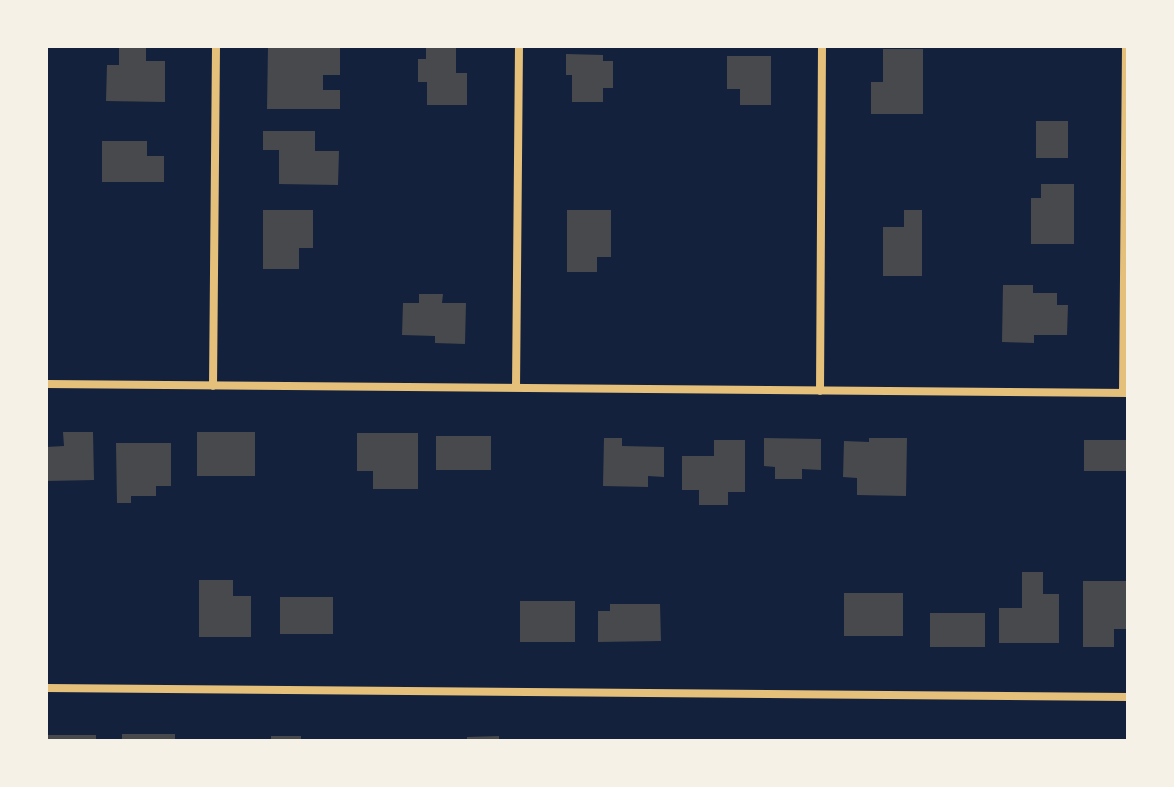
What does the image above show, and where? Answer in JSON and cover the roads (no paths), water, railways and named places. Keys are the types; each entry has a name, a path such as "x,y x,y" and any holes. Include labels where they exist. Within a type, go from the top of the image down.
{"street":[{"path":"213,386 216,46"},
{"path":"516,388 519,46"},
{"path":"820,391 822,46"},
{"path":"46,384 1126,393 1126,46"},
{"path":"46,688 1128,697"}]}
